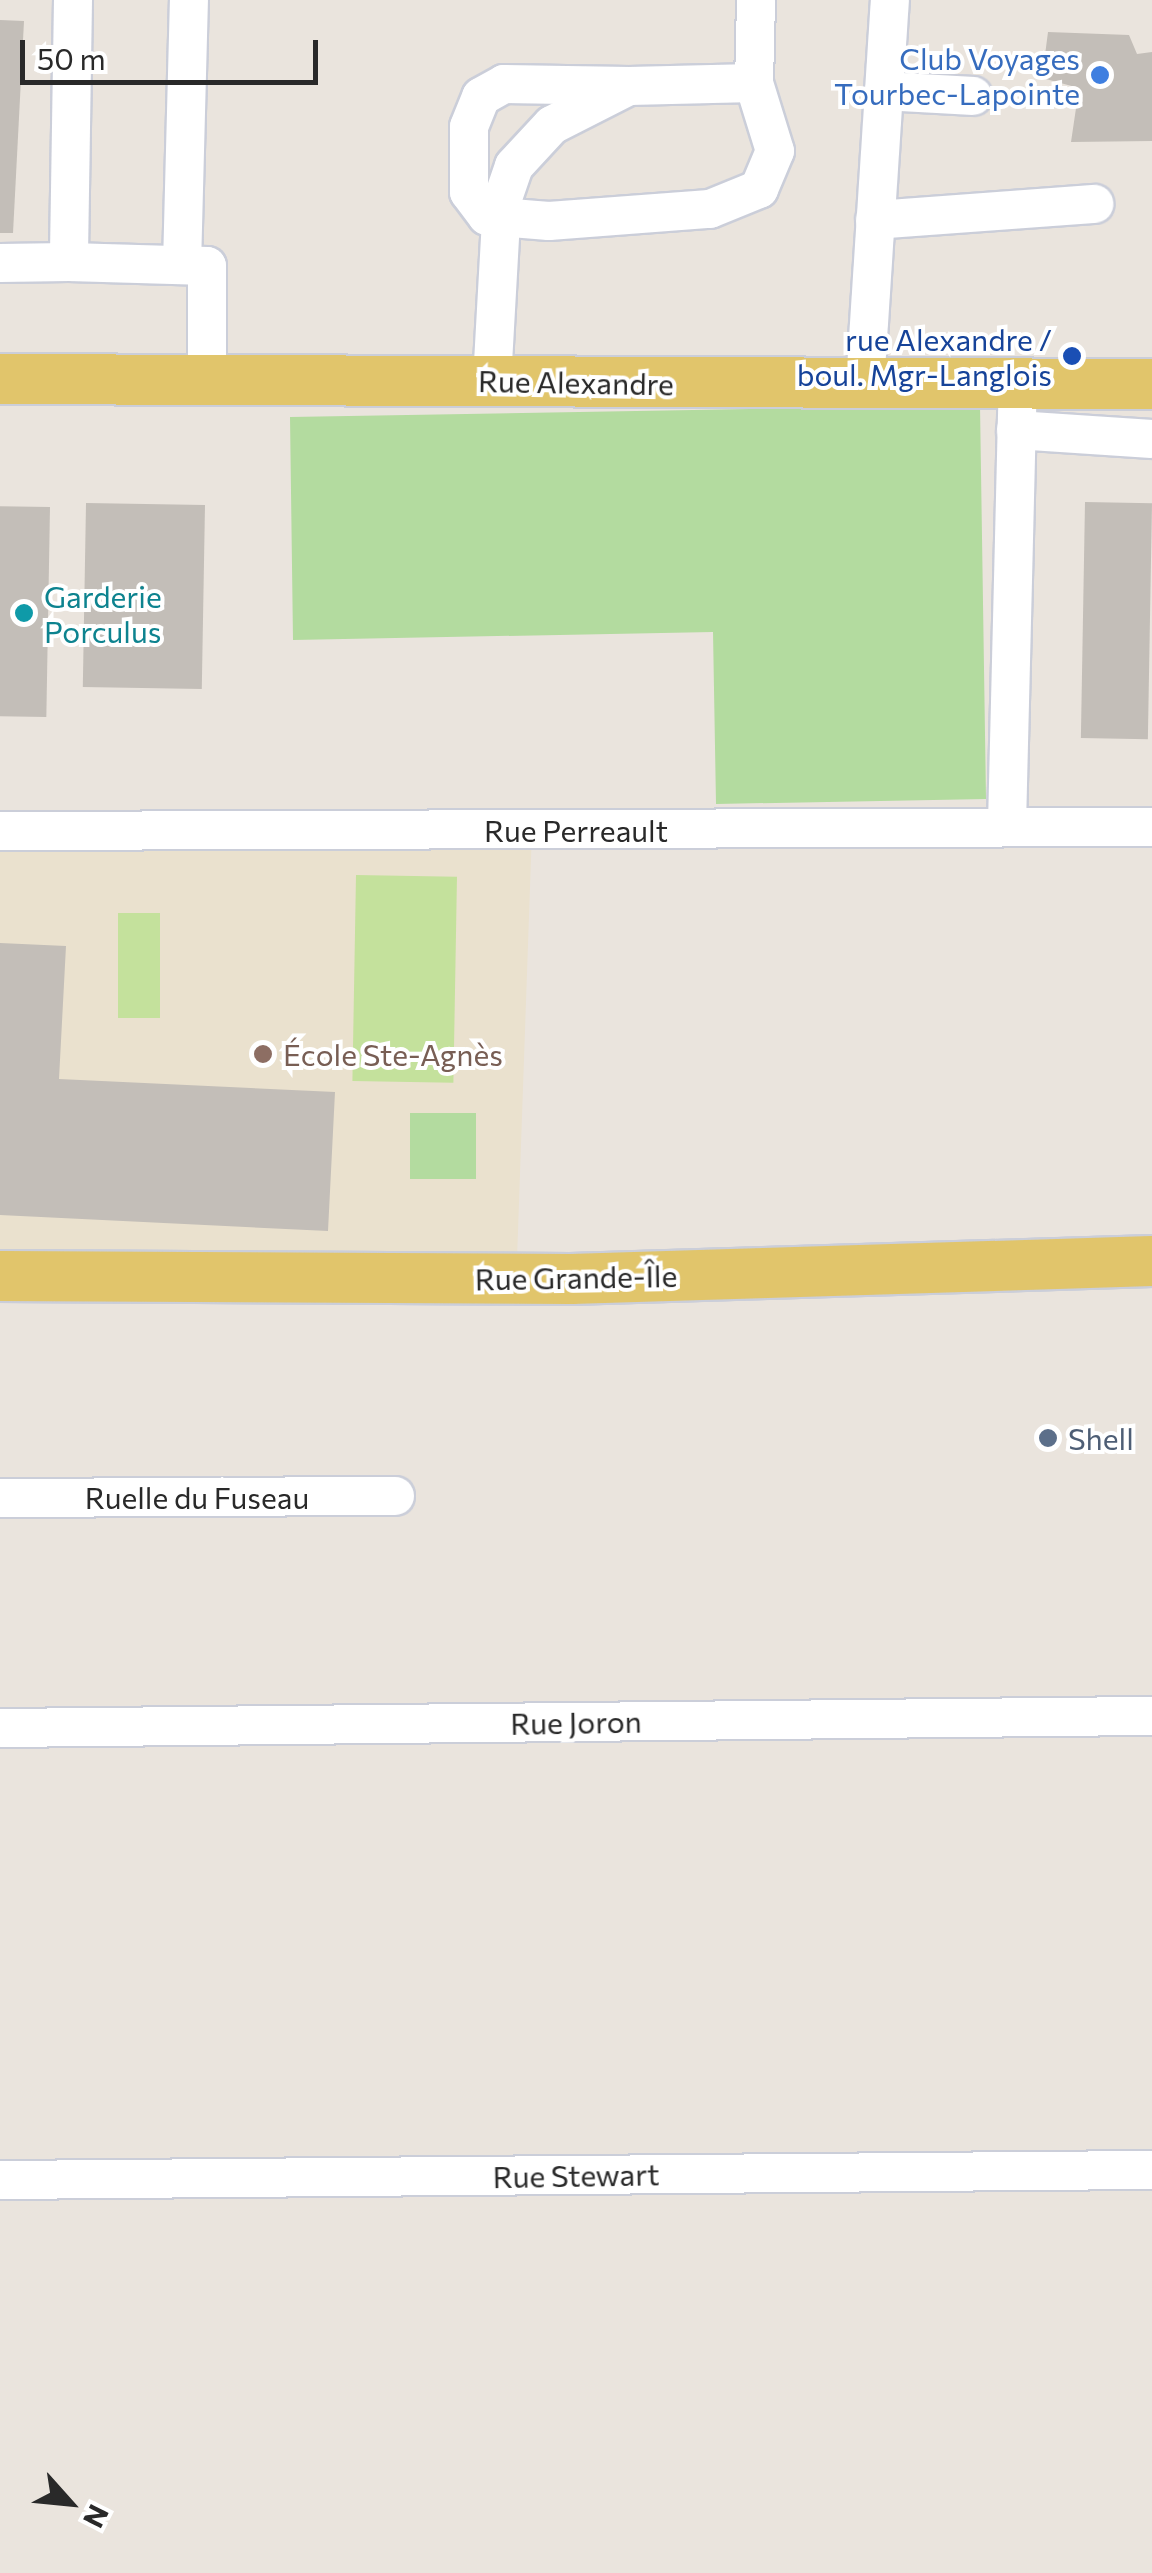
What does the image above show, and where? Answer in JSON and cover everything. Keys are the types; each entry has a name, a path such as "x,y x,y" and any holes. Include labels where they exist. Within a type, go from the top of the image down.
{"main road":[{"name":"Rue Alexandre","path":"0,380 207,378 865,385 1017,408 1152,384"},
{"name":"Rue Grande-Île","path":"0,1276 571,1279 1152,1261"}],"street":[{"path":"69,262 73,0"},
{"path":"182,265 190,0"},
{"path":"754,83 504,84 480,97 469,127 469,192 500,220 710,209 760,190 775,151 754,83 756,0"},
{"path":"865,385 890,0"},
{"path":"492,381 500,220 514,166 552,125 629,86"},
{"path":"884,91 973,96"},
{"path":"876,220 1094,204"},
{"path":"0,263 207,266 207,378"},
{"path":"1007,825 1017,408 1152,439"},
{"name":"Rue Perreault","path":"0,831 1007,825 1152,828"},
{"name":"Ruelle du Fuseau","path":"0,1498 394,1496"},
{"name":"Rue Joron","path":"0,1728 1152,1716"},
{"name":"Rue Stewart","path":"0,2180 1152,2170"}],"shaded area":[{"name":"École Ste-Agnès","path":"0,811 532,830 516,1279 0,1261"}],"green space":[{"path":"980,405 986,799 716,804 713,632 293,640 290,417"},
{"path":"356,875 457,877 453,1083 352,1081"},
{"path":"118,913 160,913 160,1018 118,1018"},
{"path":"410,1113 476,1113 476,1179 410,1179"}],"building":[{"path":"0,20 24,21 13,233 0,233"},
{"path":"1048,32 1129,35 1137,54 1152,52 1152,141 1071,142 1079,88 1042,78"},
{"path":"1085,502 1152,503 1148,739 1081,738"},
{"path":"86,503 205,505 202,689 83,687"},
{"name":"Garderie Porculus","path":"0,506 50,507 46,717 0,716"},
{"path":"0,943 66,946 59,1079 335,1092 328,1231 0,1215"}],"place":[{"name":"Club Voyages Tourbec-Lapointe","path":"1100,75"},
{"name":"rue Alexandre / boul. Mgr-Langlois","path":"1072,356"},
{"name":"Garderie Porculus","path":"24,613"},
{"name":"École Ste-Agnès","path":"263,1054"},
{"name":"Shell","path":"1048,1438"}]}
